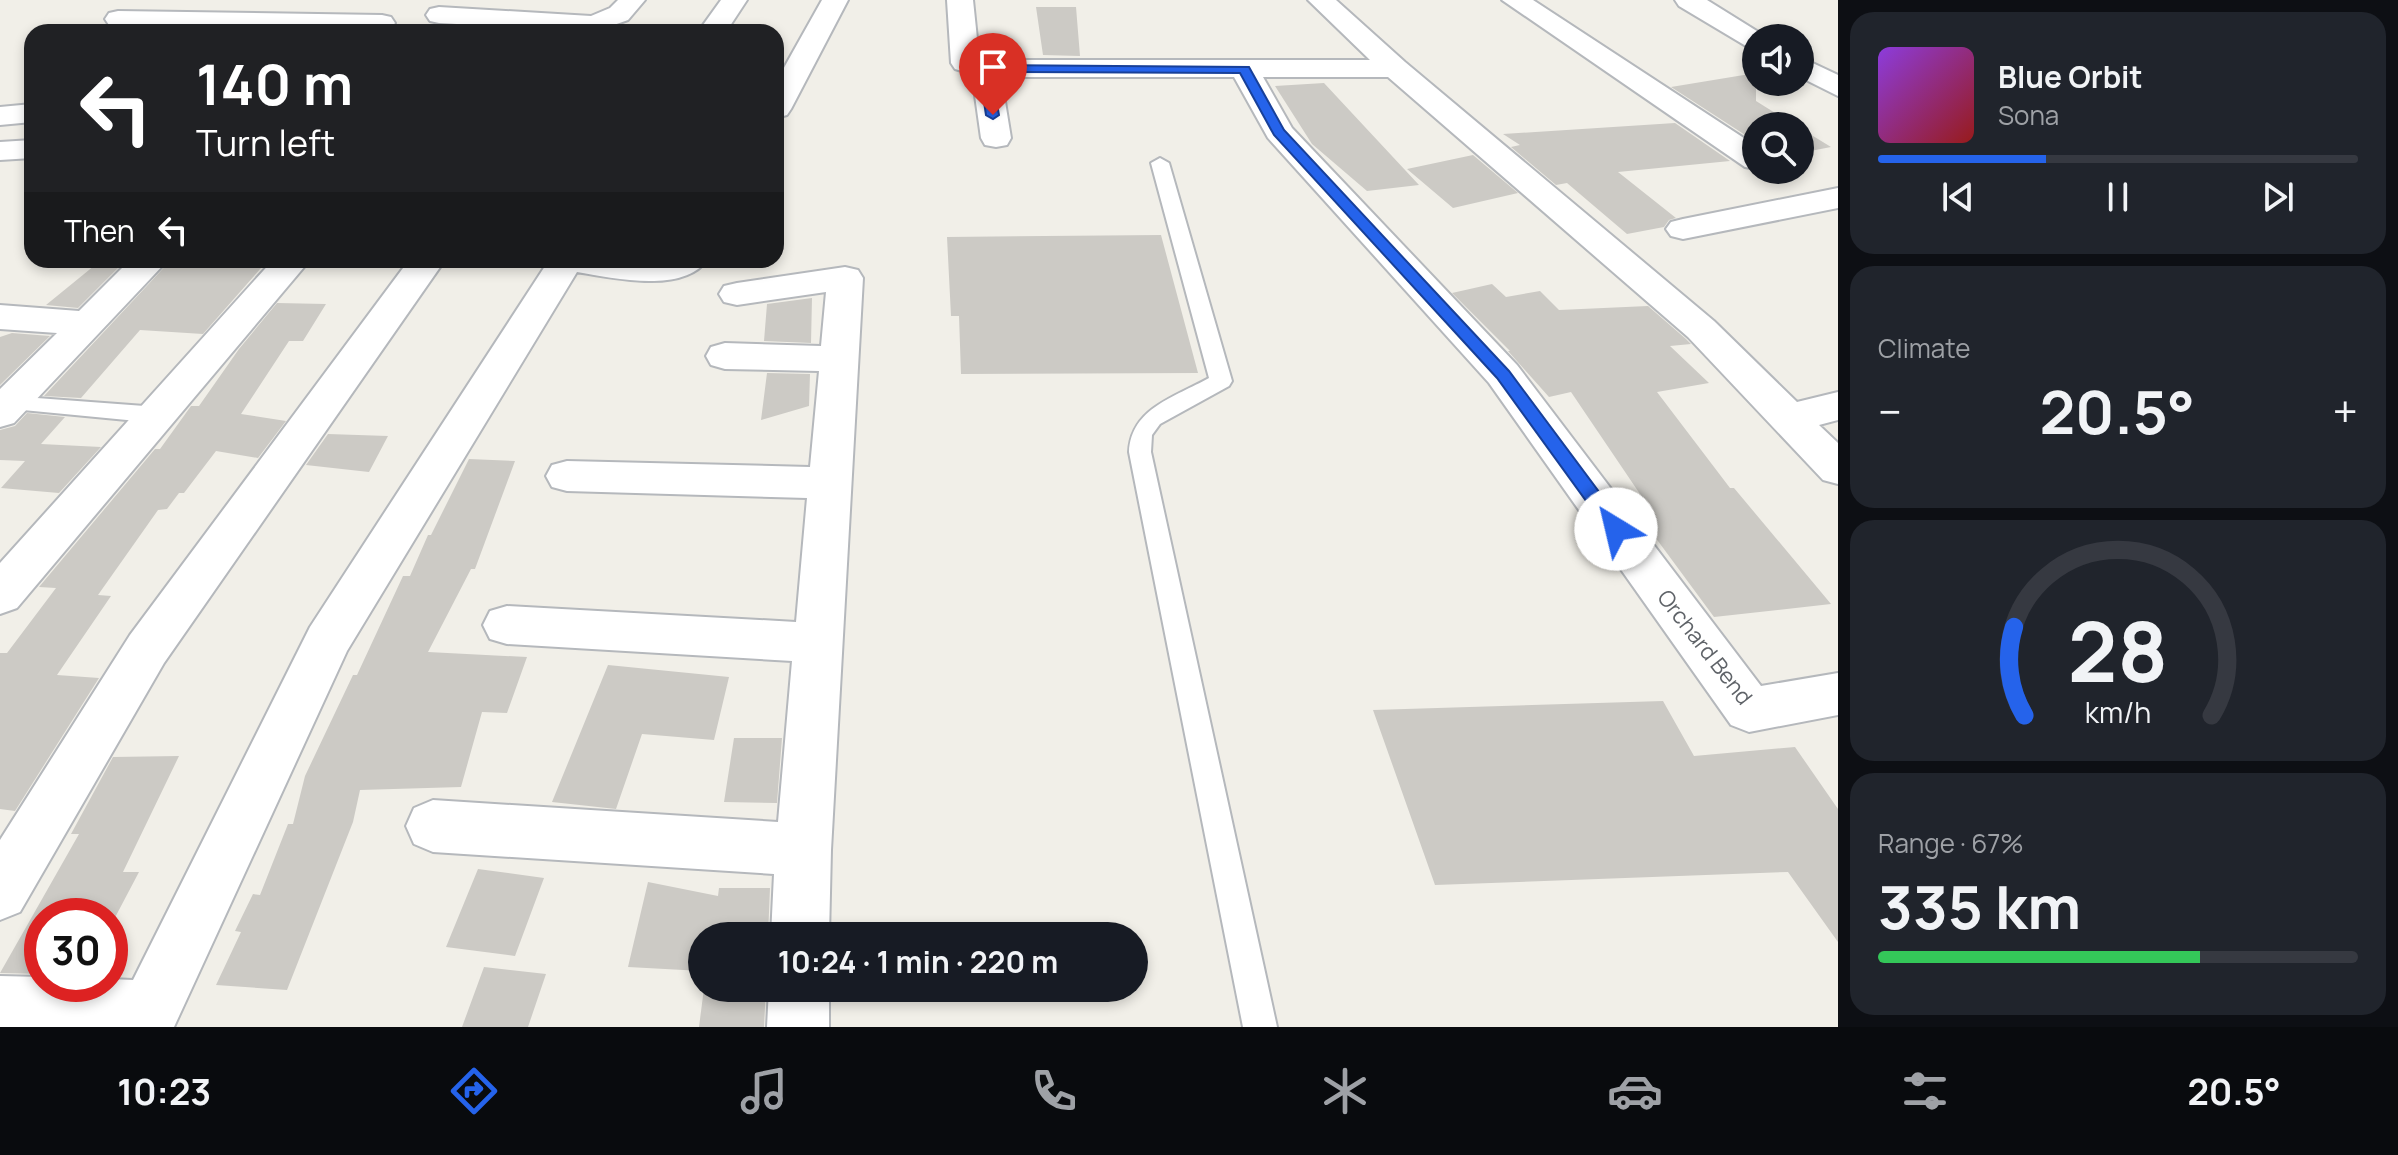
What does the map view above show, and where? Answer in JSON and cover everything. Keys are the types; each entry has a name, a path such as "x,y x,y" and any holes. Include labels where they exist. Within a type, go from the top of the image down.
{"street":[{"path":"138,0 118,19 381,24"},
{"path":"516,19 536,0"},
{"path":"600,24 619,14 632,0"},
{"path":"718,24 734,0"},
{"path":"784,94 835,0"},
{"path":"960,0 965,63 985,69 1395,68"},
{"path":"1321,0 1395,68 1701,329 1838,469"},
{"path":"1515,0 1742,151"},
{"path":"1688,0 1742,32"},
{"path":"439,15 484,9 516,19 558,24"},
{"path":"985,69 996,138"},
{"name":"Orchard Bend","path":"1244,69 1279,132 1503,374 1749,710 1838,694"},
{"path":"1814,73 1838,87"},
{"path":"0,116 24,114"},
{"path":"1799,184 1829,200"},
{"path":"1683,229 1829,200"},
{"path":"1605,244 1642,238"},
{"path":"5,408 142,268"},
{"path":"0,595 285,268"},
{"path":"0,892 147,649 421,268"},
{"path":"0,1007 146,1019 327,641 562,268"},
{"path":"638,268 664,271 675,268"},
{"path":"737,294 845,278 828,483 800,922"},
{"path":"0,317 89,323"},
{"path":"725,356 838,359"},
{"path":"1790,418 1838,406"},
{"path":"567,476 828,483"},
{"path":"507,625 817,643"},
{"path":"433,826 803,850"},
{"path":"798,1027 799,1002"}],"lane":[{"path":"1160,163 1221,381 1152,419 1141,434 1140,452 1260,1027"},
{"path":"5,408 158,415"}],"building":[{"path":"1036,7 1076,7 1080,56 1043,55"},
{"path":"1742,75 1742,96 1756,96 1756,101 1774,112 1742,112 1742,133 1671,87"},
{"path":"1324,83 1419,185 1367,191 1312,144 1275,86"},
{"path":"1675,123 1730,161 1618,172 1676,218 1669,220 1664,227 1627,234 1567,183 1556,185 1511,147 1520,145 1503,134"},
{"path":"1814,137 1831,147 1814,150"},
{"path":"1473,155 1518,193 1453,208 1407,169"},
{"path":"1161,235 1198,373 961,374 959,316 951,316 947,237"},
{"path":"91,268 118,268 78,308 46,305"},
{"path":"164,268 261,268 203,334 140,330 81,398 44,396"},
{"path":"1492,284 1506,297 1540,291 1559,310 1648,306 1686,339 1691,344 1670,346 1709,383 1657,392 1730,488 1734,488 1831,604 1714,617 1627,499 1642,497 1571,392 1549,397 1510,351 1452,293"},
{"path":"812,298 811,343 764,341 767,304"},
{"path":"277,303 326,304 303,341 289,341 241,414 286,421 258,458 216,451 184,493 179,493 167,509 158,510 98,595 111,596 57,675 99,678 15,811 0,809 0,653 7,653 56,588 39,587 155,449 160,449 191,406 199,406 239,349"},
{"path":"12,333 50,336 0,385 0,337"},
{"path":"767,373 810,374 809,406 761,420"},
{"path":"27,413 65,417 41,444 101,447 59,493 1,488 25,461 0,460 0,430 15,426"},
{"path":"328,434 388,436 369,472 306,465"},
{"path":"469,459 515,461 475,569 471,569 428,652 527,657 507,713 482,712 461,787 360,790 353,822 287,990 216,985 241,932 235,931 253,894 260,895 288,824 293,824 305,776 353,675 357,675 403,576 410,576"},
{"path":"608,665 729,677 714,740 642,734 616,809 552,802"},
{"path":"1663,701 1694,756 1795,747 1838,809 1838,942 1788,872 1435,885 1373,710"},
{"path":"734,738 782,738 777,803 724,802"},
{"path":"179,756 123,872 139,872 125,898 43,898 79,834 71,834 113,757"},
{"path":"478,869 544,878 515,956 446,947"},
{"path":"648,882 718,896 719,888 770,888 769,922 688,922 688,970 628,967"},
{"path":"24,931 24,974 0,973"},
{"path":"484,967 546,974 528,1027 462,1027"},
{"path":"702,1002 765,1002 764,1027 699,1027"}],"route":[{"path":"993,115 985,69 1244,69 1279,132 1503,374 1616,529"}]}
